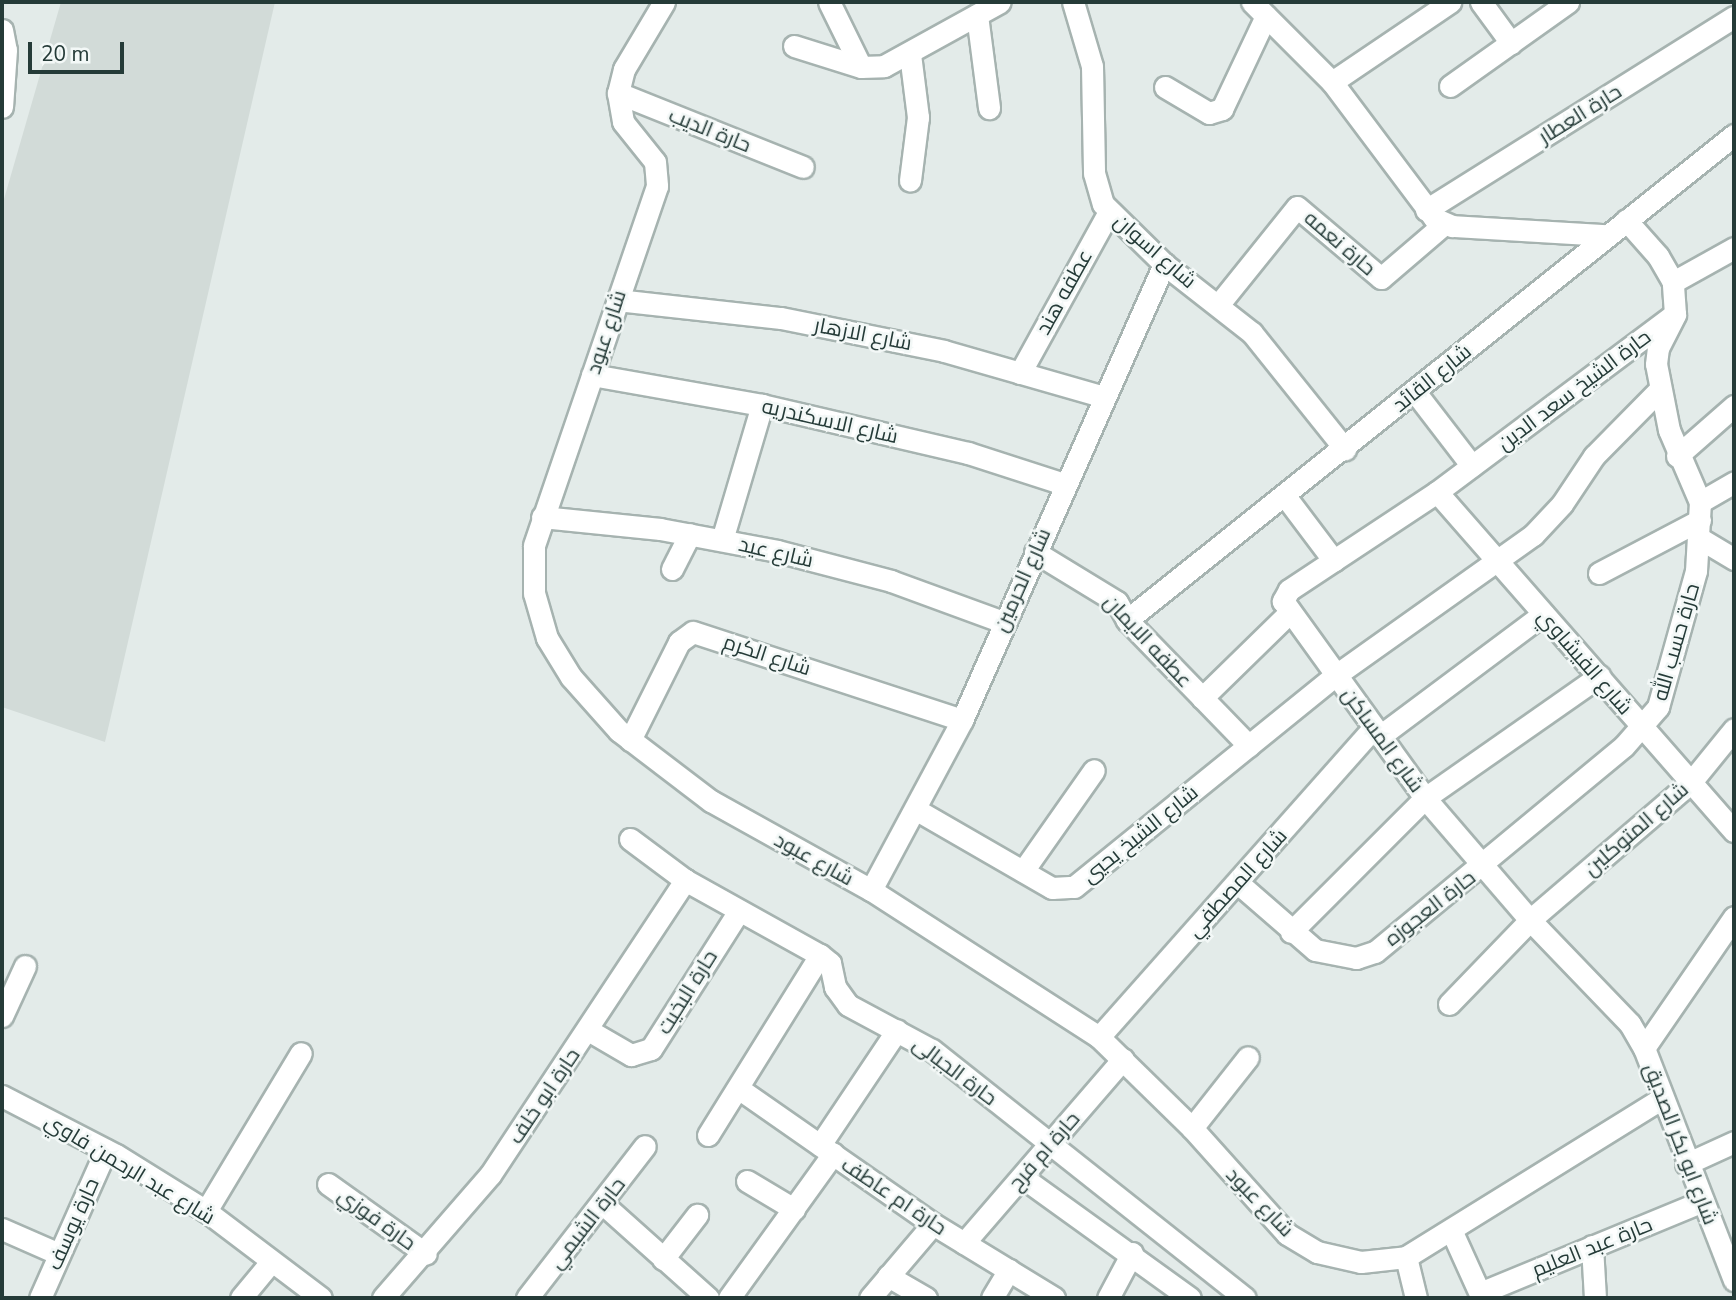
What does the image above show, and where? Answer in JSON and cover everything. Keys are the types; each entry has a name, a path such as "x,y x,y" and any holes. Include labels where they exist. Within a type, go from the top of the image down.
{"street":[{"path":"618,93 624,69 664,2"},
{"path":"830,2 861,67"},
{"path":"794,46 861,67 884,66 1000,2"},
{"name":"شارع اسوان","path":"1073,2 1091,66 1094,173 1109,212 1164,264 1219,304 1252,333 1345,449"},
{"path":"1332,82 1450,2"},
{"path":"1481,2 1511,43"},
{"path":"1450,86 1568,2"},
{"path":"1165,87 1209,113 1222,109 1259,9 1332,82 1426,210 1444,224 1604,235"},
{"path":"977,15 989,108"},
{"name":"حارة العطار","path":"1426,210 1734,17"},
{"path":"2,30 6,50 2,107"},
{"path":"910,54 918,117 910,180"},
{"name":"حارة الديب","path":"618,93 803,167"},
{"name":"شارع عبود","path":"618,93 623,122 655,162 657,186 542,517 534,546 534,593 547,638 571,677 630,740 711,802 871,890 1099,1037 1192,1128 1287,1234 1317,1252 1361,1262 1406,1257 1452,1232 1661,1099"},
{"name":"شارع القائد","path":"1127,620 1345,449 1604,235 1734,135"},
{"name":"حارة نعمه","path":"1219,304 1297,207 1381,278 1444,224"},
{"name":"عطفه هند","path":"1020,373 1109,212"},
{"path":"1626,220 1658,256 1673,282 1675,314 1658,348 1660,389 1677,456 1700,520 1734,559"},
{"path":"1673,282 1734,248"},
{"name":"شارع الحرمين","path":"871,890 962,720 1003,622 1164,264"},
{"name":"شارع الازهار","path":"617,300 782,318 944,351 1104,397"},
{"name":"حارة الشيخ سعد الدين","path":"1472,466 1675,314"},
{"name":"شارع الاسكندريه","path":"592,375 762,405 968,453 1064,485"},
{"path":"1496,560 1533,535 1562,504 1594,456 1660,389"},
{"path":"1202,698 1290,612 1284,595 1472,466 1415,392"},
{"path":"722,540 762,405"},
{"path":"1677,456 1734,406"},
{"path":"1600,573 1700,520 1734,482"},
{"name":"شارع الفيشاوي","path":"1437,492 1734,831"},
{"path":"1285,496 1334,561"},
{"name":"شارع عيد","path":"542,517 722,540 891,582 1003,622"},
{"name":"حارة حسب الله","path":"1482,867 1643,728 1658,707 1684,621 1700,520"},
{"path":"672,569 690,534"},
{"name":"عطفه الايمان","path":"1035,552 1109,595 1127,620 1248,746"},
{"name":"شارع الشيخ يحيي","path":"915,809 1052,888 1074,887 1336,675 1496,560"},
{"name":"شارع المساكن","path":"1290,612 1425,798 1530,920 1614,1002 1644,1048"},
{"name":"شارع المصطفي","path":"1099,1037 1376,732 1543,614"},
{"name":"شارع الكرم","path":"630,740 680,642 693,632 962,720"},
{"path":"1292,932 1425,798 1598,676"},
{"name":"شارع المتوكلين","path":"1449,1004 1530,920 1691,782 1734,729"},
{"path":"1023,871 1094,770"},
{"path":"630,839 685,880 820,955 708,1135"},
{"name":"حارة العجوزه","path":"1238,883 1315,950 1335,957 1366,955 1482,867"},
{"name":"حارة ابو خلف","path":"383,1298 426,1254 490,1175 685,880"},
{"name":"حارة البخيت","path":"588,1030 631,1055 651,1049 739,911"},
{"path":"1644,1048 1734,917"},
{"name":"حارة الجبالى","path":"820,955 830,963 835,987 848,1005 932,1049 1245,1298"},
{"path":"2,1016 25,966"},
{"path":"729,1298 794,1209 897,1030"},
{"name":"شارع ابو بكر الصديق","path":"1644,1048 1686,1164 1734,1280"},
{"path":"206,1211 301,1053"},
{"path":"1192,1128 1248,1057"},
{"name":"حارة ام فرح","path":"964,1243 1123,1059"},
{"name":"حارة ام عاطف","path":"738,1088 933,1224 1054,1298"},
{"name":"شارع عبد الرحمن فاوي","path":"2,1096 106,1150 206,1211 270,1263 321,1298"},
{"path":"1686,1164 1734,1143"},
{"name":"حارة الشيمي","path":"527,1298 645,1146"},
{"name":"حارة يوسف","path":"40,1298 106,1150"},
{"path":"1021,1177 1132,1253 1180,1295"},
{"path":"747,1181 794,1209"},
{"name":"حارة فوزي","path":"328,1184 426,1254"},
{"name":"حارة عبد العليم","path":"1481,1295 1703,1201"},
{"path":"603,1203 708,1298"},
{"path":"663,1259 697,1215"},
{"path":"870,1298 933,1224"},
{"path":"2,1229 59,1254"},
{"path":"1452,1232 1481,1295"},
{"path":"1592,1246 1595,1298"},
{"path":"1108,1298 1132,1253"},
{"path":"1406,1257 1416,1298"},
{"path":"240,1298 270,1263"},
{"path":"992,1298 1009,1270"},
{"path":"888,1276 926,1298"}],"shaded area":[{"path":"61,2 275,2 105,742 2,707 2,206"}]}
